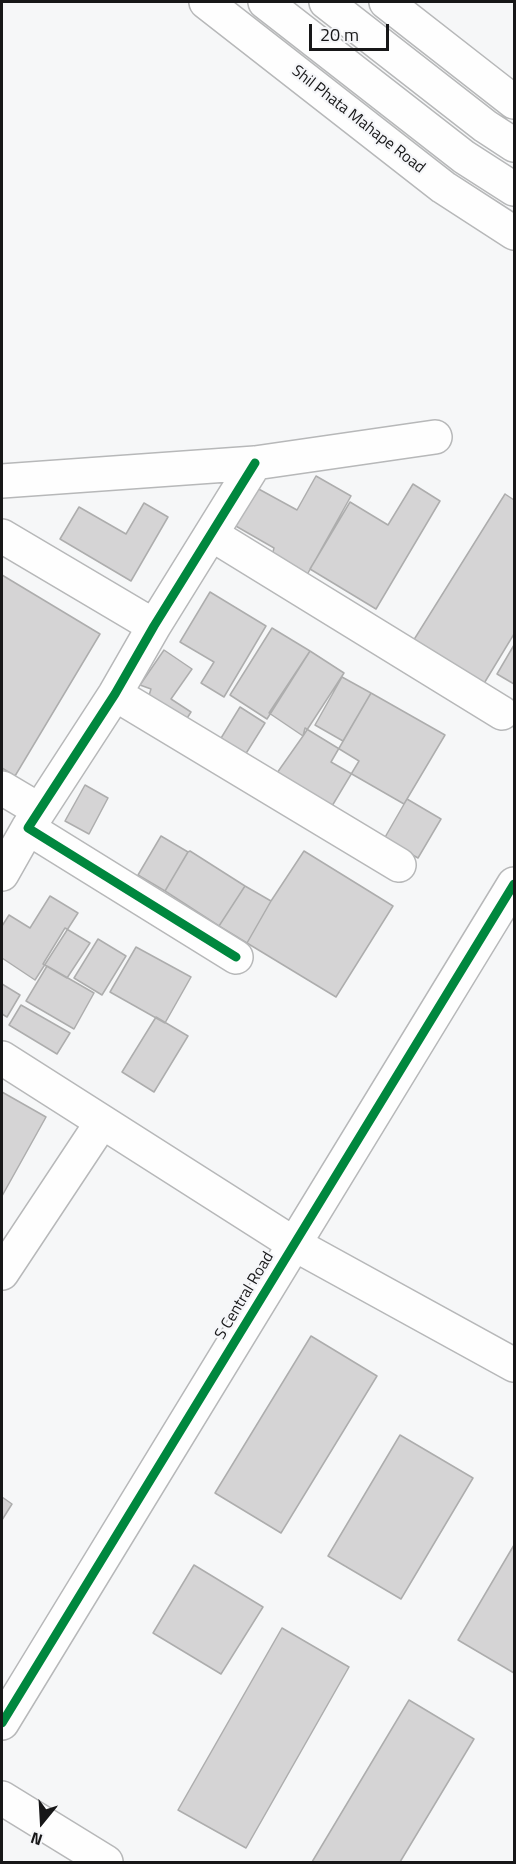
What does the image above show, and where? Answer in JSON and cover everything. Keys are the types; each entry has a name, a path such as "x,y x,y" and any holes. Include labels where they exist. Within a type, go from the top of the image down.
{"street":[{"name":"Shil Phata Mahape Road","path":"206,2 443,187 514,233"},
{"path":"265,2 464,156 514,189"},
{"path":"326,2 485,126 514,145"},
{"path":"386,2 514,102"},
{"path":"2,481 255,463 435,437"},
{"path":"2,874 34,819 115,694 154,626 255,463"},
{"path":"211,534 502,714"},
{"path":"2,536 154,626"},
{"path":"115,694 399,865"},
{"path":"2,788 34,819 236,957"},
{"name":"S Central Road","path":"2,1724 514,884"},
{"path":"2,1058 294,1244 514,1365"},
{"path":"2,1273 102,1122"},
{"path":"2,1798 106,1863"}],"building":[{"path":"316,476 351,496 303,582 270,564 274,548 234,525 255,487 297,510"},
{"path":"413,484 440,501 376,609 310,569 350,502 388,525"},
{"path":"505,494 514,500 514,634 480,690 410,646"},
{"path":"144,503 168,517 131,581 60,539 79,507 126,534"},
{"path":"2,575 100,634 15,776 2,768"},
{"path":"210,592 266,626 224,697 201,683 214,662 180,642"},
{"path":"272,628 310,651 267,719 230,695"},
{"path":"514,645 514,684 497,674"},
{"path":"164,650 192,669 171,699 191,712 182,726 147,702 151,689 140,685"},
{"path":"310,651 344,673 303,736 269,713"},
{"path":"342,677 371,693 343,741 315,725"},
{"path":"371,693 445,735 404,804 331,762"},
{"path":"240,707 265,723 240,763 215,748"},
{"path":"305,728 359,761 332,806 277,773 303,736"},
{"path":"85,785 108,798 89,834 65,821"},
{"path":"407,799 441,819 418,858 384,839"},
{"path":"161,836 188,852 165,891 138,875"},
{"path":"190,851 245,886 219,926 165,891"},
{"path":"304,851 393,906 336,997 247,943"},
{"path":"245,886 271,901 247,943 219,926"},
{"path":"50,896 78,913 35,980 2,958 2,926 9,915 30,928"},
{"path":"65,928 90,943 67,978 43,964"},
{"path":"98,939 126,956 102,995 74,978"},
{"path":"136,947 191,977 165,1023 110,992"},
{"path":"47,966 94,993 74,1029 26,1001"},
{"path":"2,984 20,995 7,1017 2,1014"},
{"path":"21,1005 70,1033 57,1054 9,1025"},
{"path":"156,1017 188,1036 154,1092 122,1072"},
{"path":"2,1092 46,1117 2,1196"},
{"path":"311,1336 377,1376 281,1533 215,1493"},
{"path":"400,1435 473,1478 401,1599 328,1556"},
{"path":"2,1497 12,1504 2,1520"},
{"path":"514,1545 514,1673 458,1640"},
{"path":"194,1565 263,1607 221,1674 153,1633"},
{"path":"282,1628 349,1667 246,1848 178,1810"},
{"path":"409,1700 474,1739 400,1862 312,1862"}],"cycle path":[{"path":"236,957 28,828 115,694 154,626 255,463"},
{"path":"2,1723 514,884"}]}
